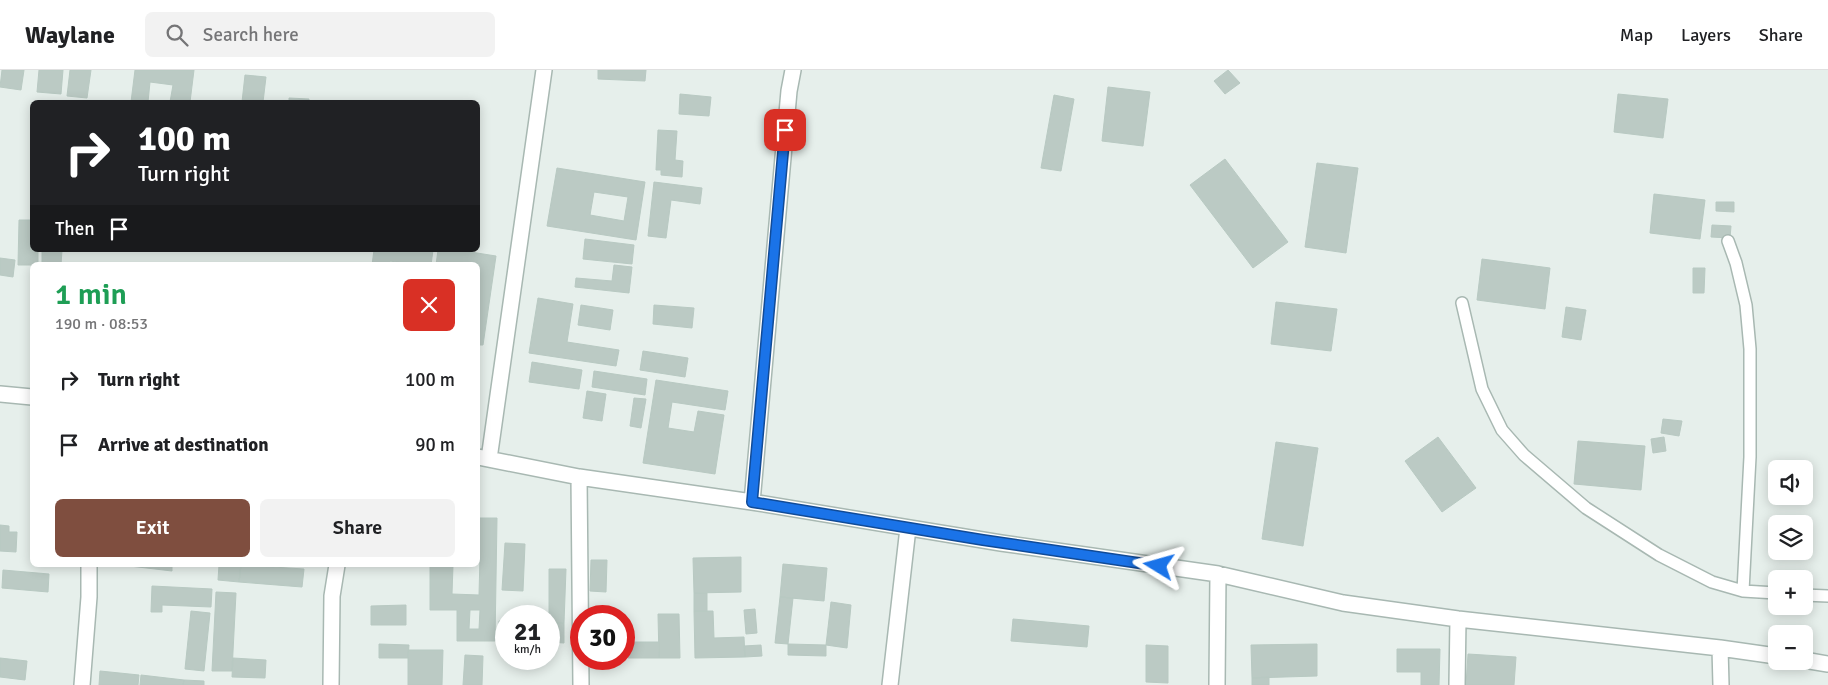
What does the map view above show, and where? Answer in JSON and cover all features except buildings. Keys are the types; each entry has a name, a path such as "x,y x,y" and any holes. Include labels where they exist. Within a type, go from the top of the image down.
{"street":[{"path":"544,70 483,458 579,477 1218,574 1344,603 1458,619 1768,655"},
{"path":"752,502 792,70"},
{"path":"0,394 30,397"},
{"path":"579,477 581,685"},
{"path":"890,685 908,528"},
{"path":"82,685 89,597 88,567"},
{"path":"331,685 332,596 337,567"},
{"path":"1217,685 1218,574"},
{"path":"1457,685 1458,619"},
{"path":"1720,648 1721,685"},
{"path":"1813,662 1828,664"}],"lane":[{"path":"1728,241 1736,263 1746,304 1750,350 1750,457 1743,591"},
{"path":"1462,303 1482,389 1502,430 1524,456 1586,508 1659,555 1712,582 1743,591 1768,593"},
{"path":"1813,595 1828,596"}],"route":[{"path":"785,130 752,502 983,540 1159,566"}]}
